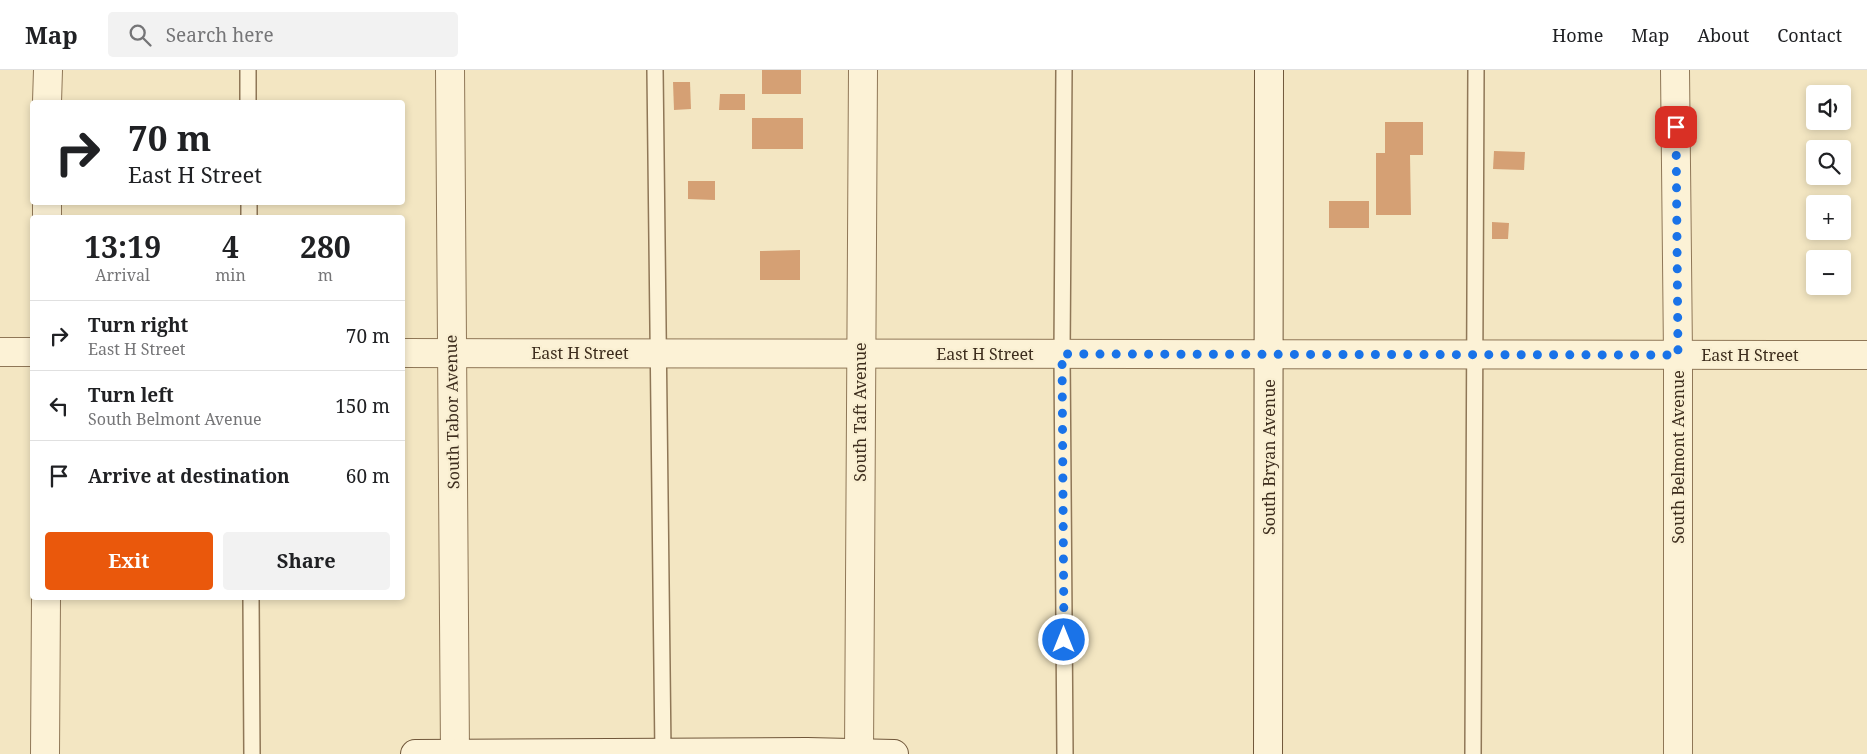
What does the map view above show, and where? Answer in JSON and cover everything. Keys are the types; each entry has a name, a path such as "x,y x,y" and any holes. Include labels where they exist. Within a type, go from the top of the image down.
{"street":[{"path":"48,70 48,100"},
{"name":"South Tabor Avenue","path":"450,70 455,754"},
{"name":"South Taft Avenue","path":"859,753 863,70"},
{"name":"South Bryan Avenue","path":"1268,754 1269,70"},
{"name":"South Belmont Avenue","path":"1675,70 1678,355 1678,754"},
{"path":"0,352 30,352"},
{"name":"East H Street","path":"405,353 1867,355"},
{"path":"45,754 46,600"},
{"path":"416,754 894,754"}],"lane":[{"path":"248,70 248,100"},
{"path":"655,70 663,753"},
{"path":"1064,70 1062,354 1065,754"},
{"path":"1473,754 1476,70"},
{"path":"251,600 252,754"}],"building":[{"path":"762,70 801,70 801,94 762,94"},
{"path":"673,82 690,82 691,109 674,110"},
{"path":"720,94 745,94 745,110 719,110"},
{"path":"752,118 803,118 803,149 752,149"},
{"path":"1385,122 1423,122 1423,155 1410,155 1411,215 1376,215 1376,153 1385,153"},
{"path":"1494,151 1525,152 1524,170 1493,169"},
{"path":"688,181 715,181 715,200 688,199"},
{"path":"1329,201 1369,201 1369,228 1329,228"},
{"path":"1492,222 1509,223 1508,239 1492,239"},
{"path":"800,250 800,280 760,280 760,251"}],"route":[{"path":"1064,640 1062,354 1678,355 1676,127"}]}
